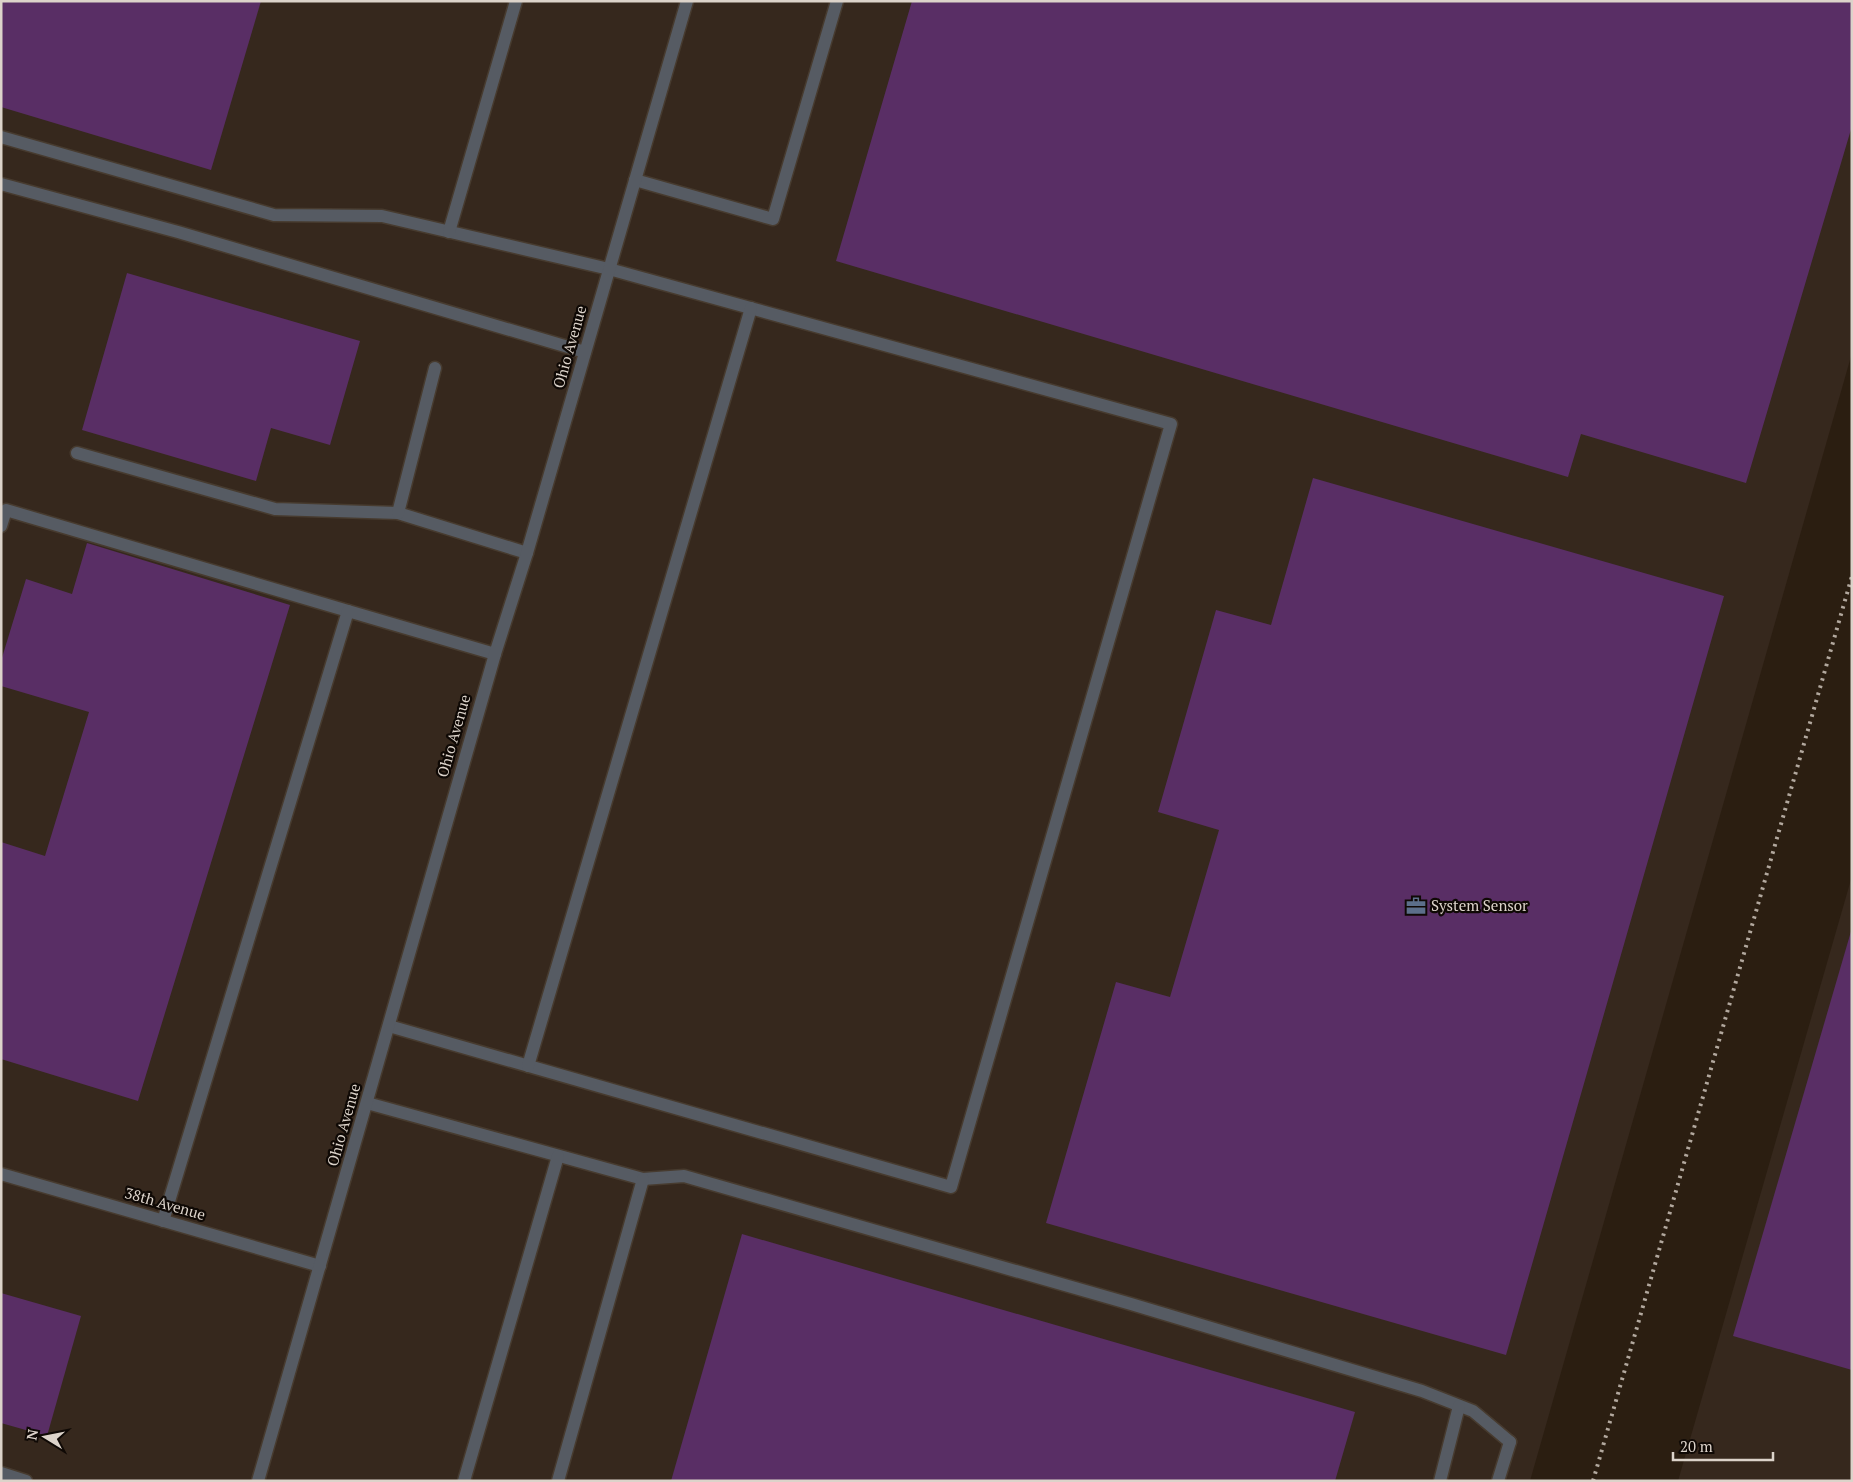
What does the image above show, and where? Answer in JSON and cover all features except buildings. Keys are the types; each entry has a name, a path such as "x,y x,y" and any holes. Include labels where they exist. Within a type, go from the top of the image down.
{"street":[{"path":"449,232 516,1"},
{"name":"Ohio Avenue","path":"258,1481 494,654 527,553 687,1"},
{"path":"635,180 773,219 837,1"},
{"path":"1,137 274,215 382,216 609,269 1171,424 951,1187 389,1026"},
{"path":"1,184 178,232 585,352"},
{"path":"528,1066 751,308"},
{"path":"398,512 435,368"},
{"path":"77,452 275,509 398,512 527,553"},
{"path":"1,526 6,510 494,654"},
{"path":"163,1221 348,610"},
{"path":"367,1103 643,1179 684,1176 1131,1304 1422,1391 1473,1411 1510,1442 1498,1481"},
{"path":"464,1481 558,1156"},
{"name":"38th Avenue","path":"1,1174 320,1266"},
{"path":"558,1481 643,1179"},
{"path":"1440,1481 1459,1406"},
{"path":"1,1473 26,1481"}],"shaded area":[{"path":"1,1 1852,1 1852,353 1530,1481 1,1481"},
{"path":"1852,876 1852,1481 1678,1481"}],"railway":[{"path":"1593,1481 1852,576"}],"place":[{"name":"System Sensor","path":"1416,906"}]}
